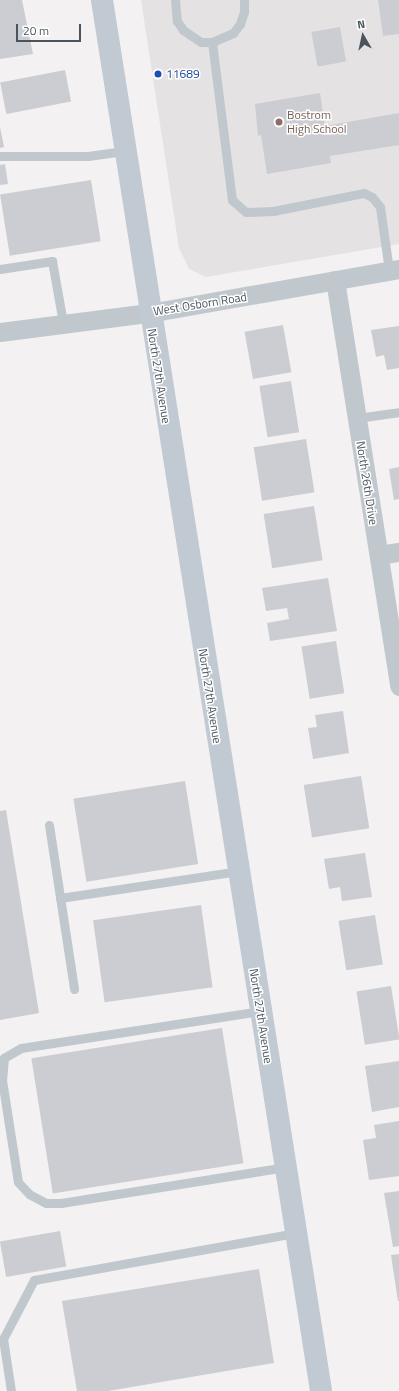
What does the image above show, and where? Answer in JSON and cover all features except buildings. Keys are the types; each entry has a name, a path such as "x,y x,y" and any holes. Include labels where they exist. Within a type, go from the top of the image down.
{"main road":[{"name":"North 27th Avenue","path":"102,0 149,313 321,1391"}],"street":[{"name":"West Osborn Road","path":"0,332 149,313 394,269"},
{"name":"North 26th Drive","path":"336,280 399,686"},
{"path":"379,555 399,552"}],"lane":[{"path":"175,0 177,21 183,30 196,40 212,42 233,33 240,24 244,12 244,0"},
{"path":"212,42 232,200 246,212 273,212 364,193 372,197 380,207 394,269"},
{"path":"0,156 88,156 124,151"},
{"path":"0,269 52,261 63,323"},
{"path":"357,418 399,412"},
{"path":"49,825 74,990"},
{"path":"60,898 238,871"},
{"path":"260,1011 21,1048 4,1058 2,1080 18,1182 30,1194 46,1203 61,1203 285,1167"},
{"path":"11,1391 3,1339 34,1280 295,1233"}],"shaded area":[{"name":"Bostrom High School","path":"141,0 399,0 399,244 206,277 189,269 179,248"}],"place":[{"name":"11689","path":"158,74"},
{"name":"Bostrom High School","path":"279,122"}]}
